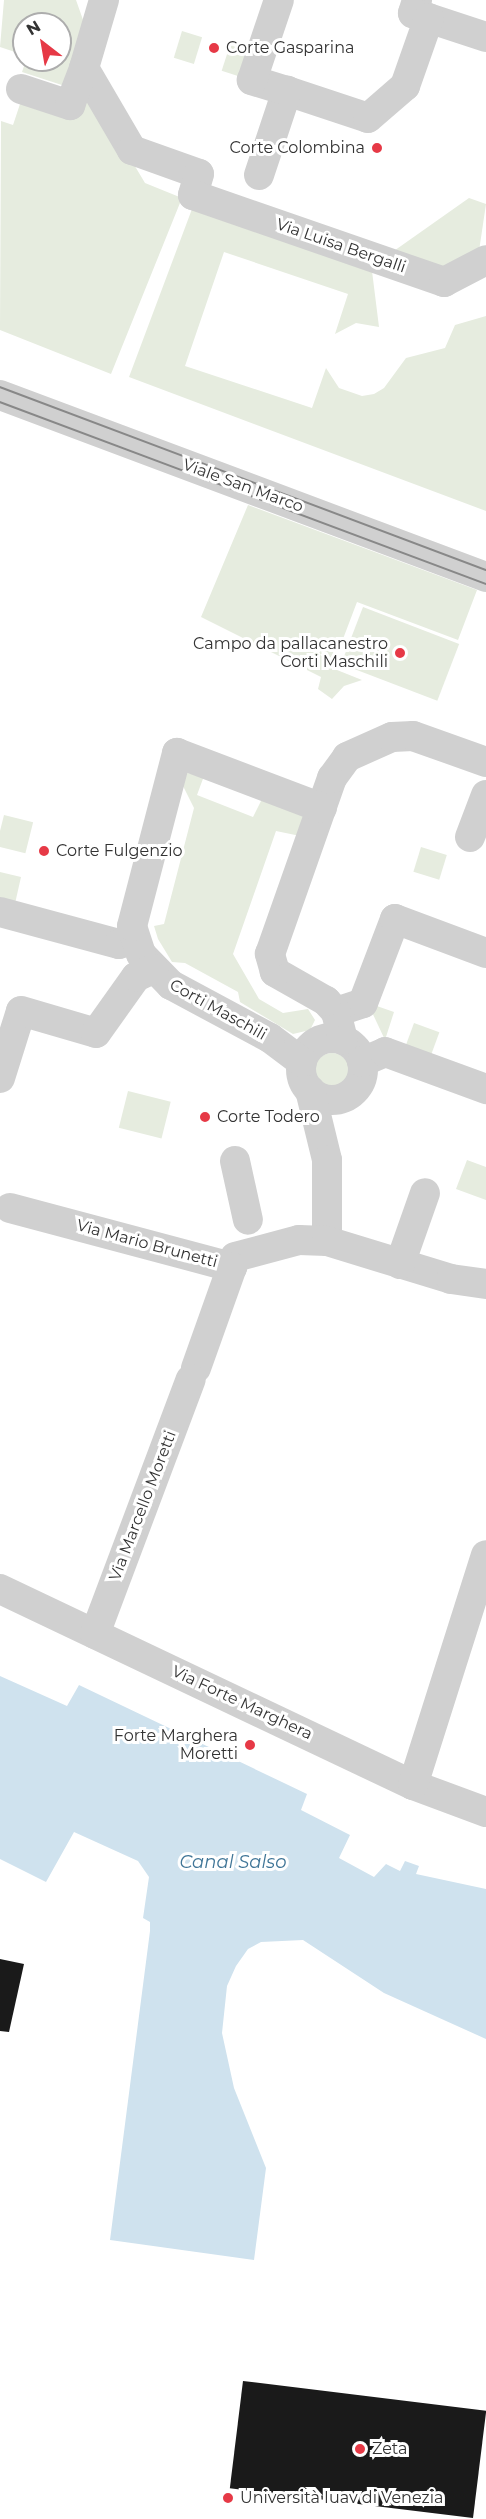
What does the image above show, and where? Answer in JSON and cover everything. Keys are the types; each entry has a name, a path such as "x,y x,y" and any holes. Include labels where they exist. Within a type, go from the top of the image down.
{"street":[{"path":"21,89 70,105 84,68 104,0"},
{"path":"279,0 252,80 368,118 405,86 419,10 486,38"},
{"name":"Via Luisa Bergalli","path":"84,68 132,150 199,174 193,195 444,282 486,260"},
{"path":"259,175 287,91"},
{"name":"Viale San Marco","path":"0,395 486,577"},
{"path":"327,1160 358,1076 339,1026 271,964 270,954 332,778 347,757 392,737 413,736 486,762"},
{"path":"0,912 119,944 134,938 132,926 177,753 322,808"},
{"path":"470,837 486,795"},
{"path":"327,1241 327,1160 306,1076 313,1045 332,1038 339,1026 363,1003 395,919 475,948"},
{"name":"Corti Maschili","path":"134,938 153,969 171,985 270,1038 306,1076 337,1099 385,1052 478,1091"},
{"path":"0,1078 11,1025 96,1033 136,977 153,969"},
{"path":"235,1161 248,1220"},
{"path":"400,1264 425,1193"},
{"name":"Via Mario Brunetti","path":"10,1208 232,1267 235,1257 299,1240 327,1241 400,1264 486,1284"},
{"name":"Via Marcello Moretti","path":"95,1634 194,1374 232,1267"},
{"path":"413,1785 486,1555"},
{"name":"Via Forte Marghera","path":"0,1589 413,1785 486,1812"}],"shaded area":[{"path":"4,0 76,0 88,34 71,88 22,72 72,72 72,12 12,12 12,51 0,47"},
{"path":"182,31 202,37 194,64 174,58"},
{"path":"230,45 251,52 243,77 222,71"},
{"path":"84,81 145,183 182,198 111,374 0,330 1,121 13,125 22,98"},
{"path":"469,198 486,204 479,251 442,270 391,253"},
{"path":"192,209 372,271 379,327 356,323 335,334 348,294 224,252 185,366 312,408 326,368 339,388 362,396 374,394 384,388 406,358 445,348 455,325 486,316 486,511 129,377"},
{"path":"248,505 477,590 458,640 357,602 332,668 362,680 344,686 332,699 318,689 321,677 201,617"},
{"name":"Campo da pallacanestro Corti Maschili","path":"363,607 459,644 437,701 341,664"},
{"path":"187,773 204,776 197,795 253,817 263,797 311,815 305,837 276,831 233,954 259,999 283,1013 308,1009 315,1020 310,1030 293,1034 240,1002 238,992 185,963 172,962 158,939 154,926 164,924 194,808 181,782"},
{"path":"4,815 33,822 25,853 0,847 0,831"},
{"path":"421,847 447,855 439,880 413,872"},
{"path":"0,872 21,877 14,908 0,905"},
{"path":"371,1004 394,1012 385,1040 370,1008"},
{"path":"414,1023 439,1032 430,1058 405,1048"},
{"path":"332,1053 344,1058 349,1070 344,1082 332,1087 320,1082 315,1070 320,1058"},
{"path":"128,1091 171,1102 161,1139 119,1128"},
{"path":"467,1160 486,1167 486,1200 456,1189"}],"water":[{"name":"Canal Salso","path":"0,1676 67,1706 79,1685 307,1794 301,1810 350,1835 339,1858 374,1877 386,1864 400,1871 405,1861 419,1866 416,1874 486,1889 486,2039 384,1993 303,1940 261,1942 248,1949 236,1966 227,1986 222,2033 234,2088 266,2168 254,2260 110,2240 150,1931 150,1922 143,1918 149,1877 138,1861 74,1832 46,1882 0,1859"}],"building":[{"path":"0,1959 24,1964 9,2032 0,2031"},
{"name":"Zeta","path":"243,2381 486,2411 473,2518 230,2488"}],"tram line":[{"path":"0,387 486,570"},
{"path":"0,402 486,584"}],"place":[{"name":"Corte Gasparina","path":"214,48"},
{"name":"Corte Colombina","path":"377,148"},
{"name":"Campo da pallacanestro Corti Maschili","path":"400,653"},
{"name":"Corte Fulgenzio","path":"44,851"},
{"name":"Corte Todero","path":"205,1117"},
{"name":"Forte Marghera Moretti","path":"250,1745"},
{"name":"Zeta","path":"360,2449"},
{"name":"Università Iuav di Venezia","path":"228,2498"}]}
